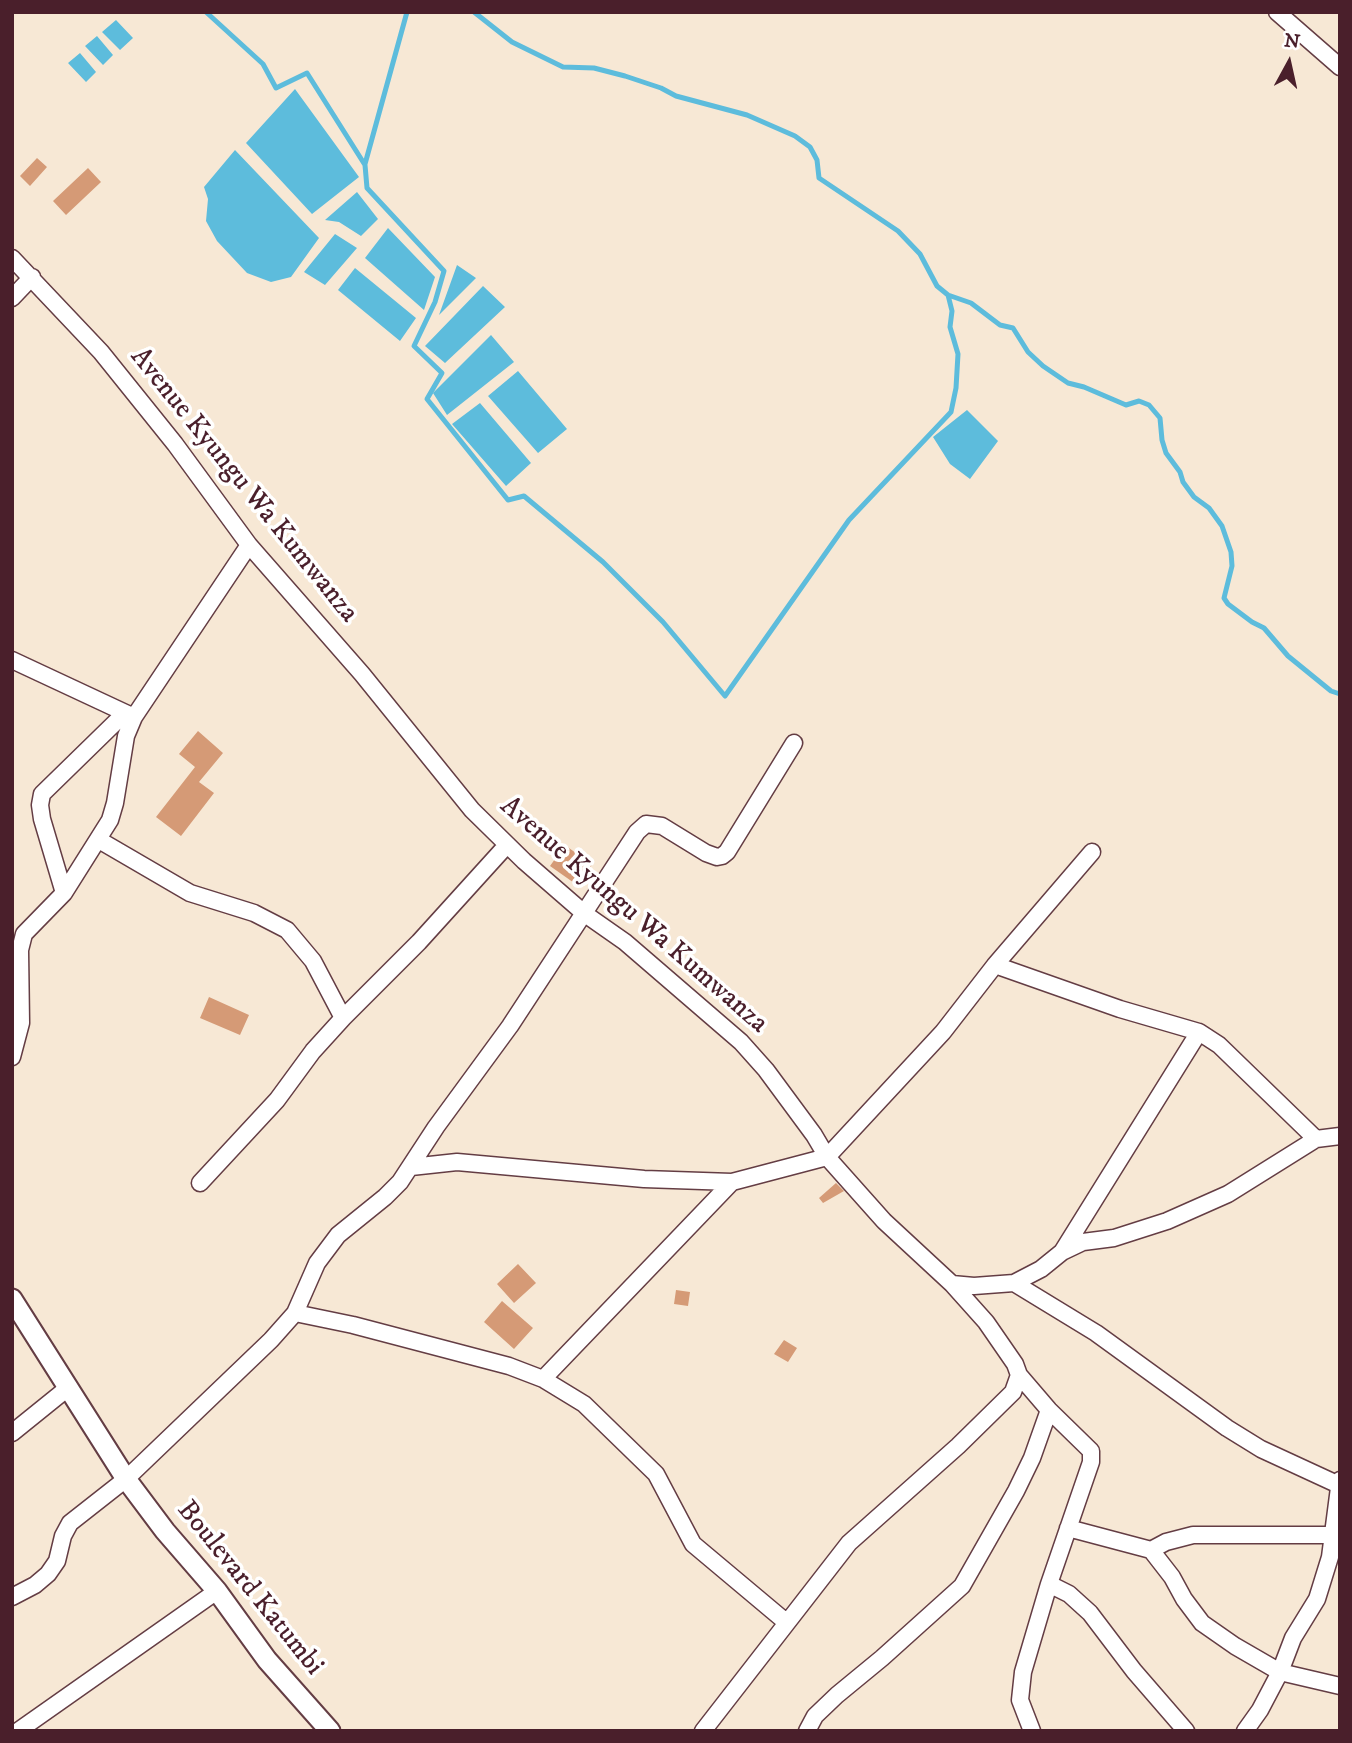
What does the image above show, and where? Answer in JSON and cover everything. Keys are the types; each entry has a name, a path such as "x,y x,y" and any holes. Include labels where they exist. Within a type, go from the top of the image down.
{"street":[{"path":"1277,12 1340,66"},
{"name":"Avenue Kyungu Wa Kumwanza","path":"12,258 117,372 175,444 249,545 362,674 471,810 506,846 585,914 625,942 741,1042 766,1070 827,1157 884,1221 952,1284 986,1322 1015,1364 1019,1375 1049,1410 1091,1451 1091,1462 1068,1528"},
{"path":"12,298 32,277"},
{"path":"64,893 42,819 42,794 130,715 249,545"},
{"path":"12,660 130,715"},
{"path":"12,1057 21,1023 20,950 24,934 64,893 110,820 130,715"},
{"path":"12,1597 35,1585 48,1574 57,1561 63,1536 70,1523 126,1479 271,1340 295,1313 317,1263 338,1235 385,1197 411,1167 585,914 637,831 646,824 662,826 706,853 717,857 727,852 794,743"},
{"path":"99,840 190,892 254,913 287,930 313,961 343,1018"},
{"path":"200,1183 277,1100 313,1051 419,942 506,846"},
{"path":"411,1167 457,1162 644,1179 732,1182 827,1157 943,1032 995,965 1091,852"},
{"path":"995,965 1120,1009 1199,1032 1219,1045 1316,1139"},
{"path":"1062,1252 1199,1032"},
{"path":"952,1284 974,1286 1014,1283 1041,1269 1062,1252 1083,1242 1114,1238 1167,1220 1228,1194 1316,1139 1340,1136"},
{"path":"426,1142 457,1162"},
{"path":"543,1379 732,1182"},
{"path":"1014,1283 1096,1333 1227,1428 1261,1449 1339,1482 1336,1526 1317,1599 1293,1638 1280,1672 1260,1710 1245,1731"},
{"name":"Boulevard Katumbi","path":"12,1299 126,1479 165,1531 217,1591 267,1660 330,1731"},
{"path":"295,1313 414,1340 509,1366 543,1379 584,1404 656,1474 693,1544 786,1622"},
{"path":"703,1731 849,1542 958,1446 1013,1392 1019,1375"},
{"path":"12,1433 69,1387"},
{"path":"807,1731 815,1716 837,1695 962,1586 1016,1492 1032,1458 1049,1410"},
{"path":"1151,1550 1166,1542 1193,1535 1336,1526"},
{"path":"1032,1731 1020,1700 1023,1672 1068,1528 1151,1550 1202,1623 1280,1672 1337,1682"},
{"path":"1049,1584 1069,1594 1090,1613 1134,1671 1186,1731"},
{"path":"18,1731 217,1591"}],"water":[{"path":"116,20 133,38 120,50 102,32"},
{"path":"97,36 113,55 103,65 85,46"},
{"path":"80,53 96,72 86,82 68,63"},
{"path":"295,89 359,177 312,214 246,143"},
{"path":"235,150 319,238 291,277 271,282 247,273 217,241 206,221 208,199 204,187"},
{"path":"357,192 378,219 361,236 339,222 325,220"},
{"path":"388,228 435,277 424,310 365,258"},
{"path":"335,234 357,248 325,285 304,272"},
{"path":"457,265 476,278 439,315"},
{"path":"355,268 416,318 400,341 338,290"},
{"path":"483,286 505,307 445,363 425,346"},
{"path":"491,335 514,362 447,415 433,393"},
{"path":"518,371 567,429 538,453 488,396"},
{"path":"480,403 531,463 506,486 452,424"},
{"path":"967,410 998,441 970,479 950,464 933,437"}],"building":[{"path":"37,158 47,167 30,186 20,176"},
{"path":"88,168 101,182 66,215 53,201"},
{"path":"198,731 223,753 199,782 214,793 181,836 156,817 195,767 179,754"},
{"path":"565,845 592,865 577,885 550,866"},
{"path":"209,997 249,1015 240,1035 200,1018"},
{"path":"836,1183 844,1191 823,1203 819,1198"},
{"path":"518,1264 536,1283 514,1303 497,1284"},
{"path":"676,1290 690,1292 688,1306 674,1304"},
{"path":"502,1301 533,1328 514,1349 484,1322"},
{"path":"784,1340 797,1348 788,1362 774,1354"}],"waterway":[{"path":"206,12 263,64 276,88 307,73 365,165 367,188 444,271 435,302 414,346 442,373 427,399 508,500 524,496 603,562 663,622 725,696 849,520 951,412 958,354 950,327 952,311 948,295"},
{"path":"365,164 407,12"},
{"path":"474,12 512,42 563,67 594,68 625,76 676,96 747,115 795,136 810,147 817,160 819,178 898,231 920,254 937,286 948,295 971,303 1000,325 1013,328 1028,352 1068,383 1126,405 1139,401 1149,405 1160,418 1166,453 1180,472 1183,482 1194,497 1209,508 1222,526 1231,552 1232,566 1224,598 1228,604 1264,628 1288,656 1331,691 1340,694"}]}
